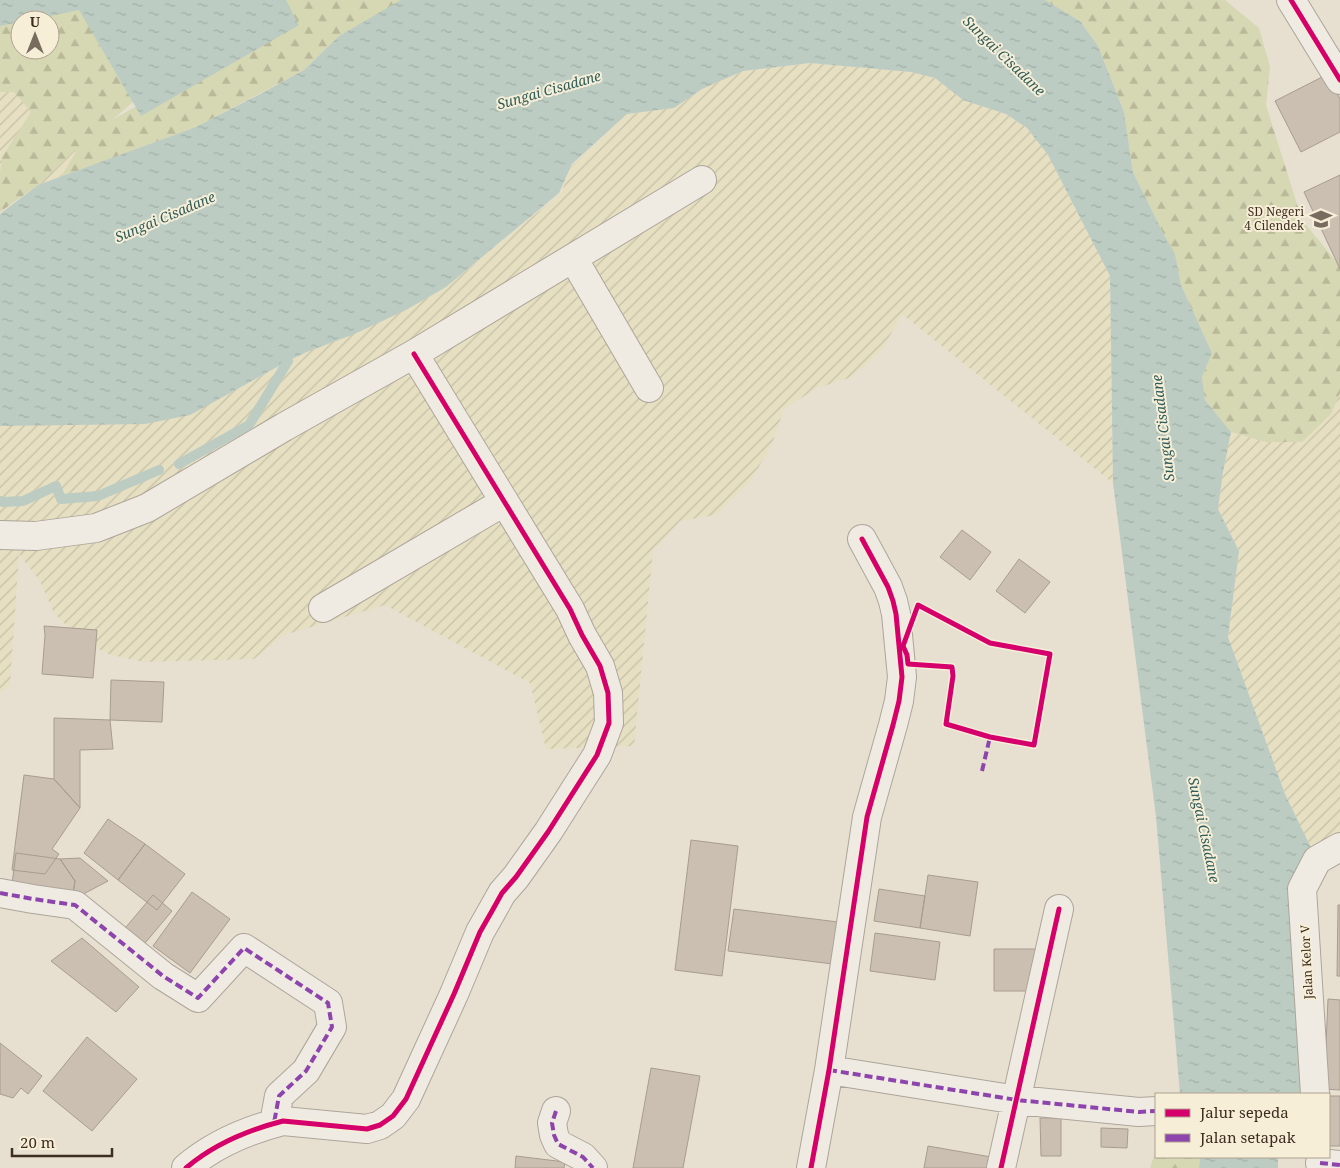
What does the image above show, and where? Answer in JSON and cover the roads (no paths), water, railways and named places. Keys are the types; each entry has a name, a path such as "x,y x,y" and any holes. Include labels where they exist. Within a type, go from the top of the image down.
{"street":[{"path":"1290,0 1340,80"},
{"path":"0,536 36,536 96,528 147,508 284,427 414,354 702,180"},
{"path":"573,258 649,388"},
{"path":"186,1168 201,1156 251,1130 282,1121 367,1129 380,1124 392,1116 406,1099 480,932 502,894 516,878 548,832 596,755 609,723 608,693 600,666 570,609 414,354"},
{"path":"324,608 504,502"},
{"path":"811,1168 829,1070 867,817 899,701 902,677 893,601 888,587 862,539"},
{"name":"Jalan Kelor V","path":"1315,1093 1302,889 1317,860 1340,846"},
{"path":"0,893 75,904 163,976 198,998 244,948 328,1003 332,1027 306,1071 279,1096 274,1124"},
{"path":"1001,1168 1059,909"},
{"path":"829,1070 1017,1100 1139,1112 1155,1111"},
{"path":"556,1111 552,1124 558,1144 583,1157 593,1168"}],"water":[{"path":"0,0 286,0 299,25 141,116 79,10 60,14 60,10 10,10 10,24 0,26"},
{"name":"Sungai Cisadane","path":"401,0 1045,0 1080,21 1098,46 1124,112 1133,172 1175,254 1181,285 1212,353 1202,377 1205,400 1231,432 1218,509 1239,551 1228,637 1285,794 1317,860 1302,889 1315,1093 1180,1093 1156,817 1113,483 1110,276 1048,155 1027,128 1006,114 963,100 935,78 911,72 810,63 743,71 702,89 674,108 627,114 572,164 559,193 446,287 406,310 352,335 288,361 190,415 145,424 0,426 0,214 38,185 196,127 264,92 304,70 339,36"},
{"path":"1200,1158 1278,1158 1278,1168 1199,1168"}],"waterway":[{"path":"179,464 249,425 288,361"},
{"path":"0,501 23,501 56,486 61,499 98,496 159,470"}],"place":[{"name":"SD Negeri 4 Cilendek","path":"1321,219"}]}
